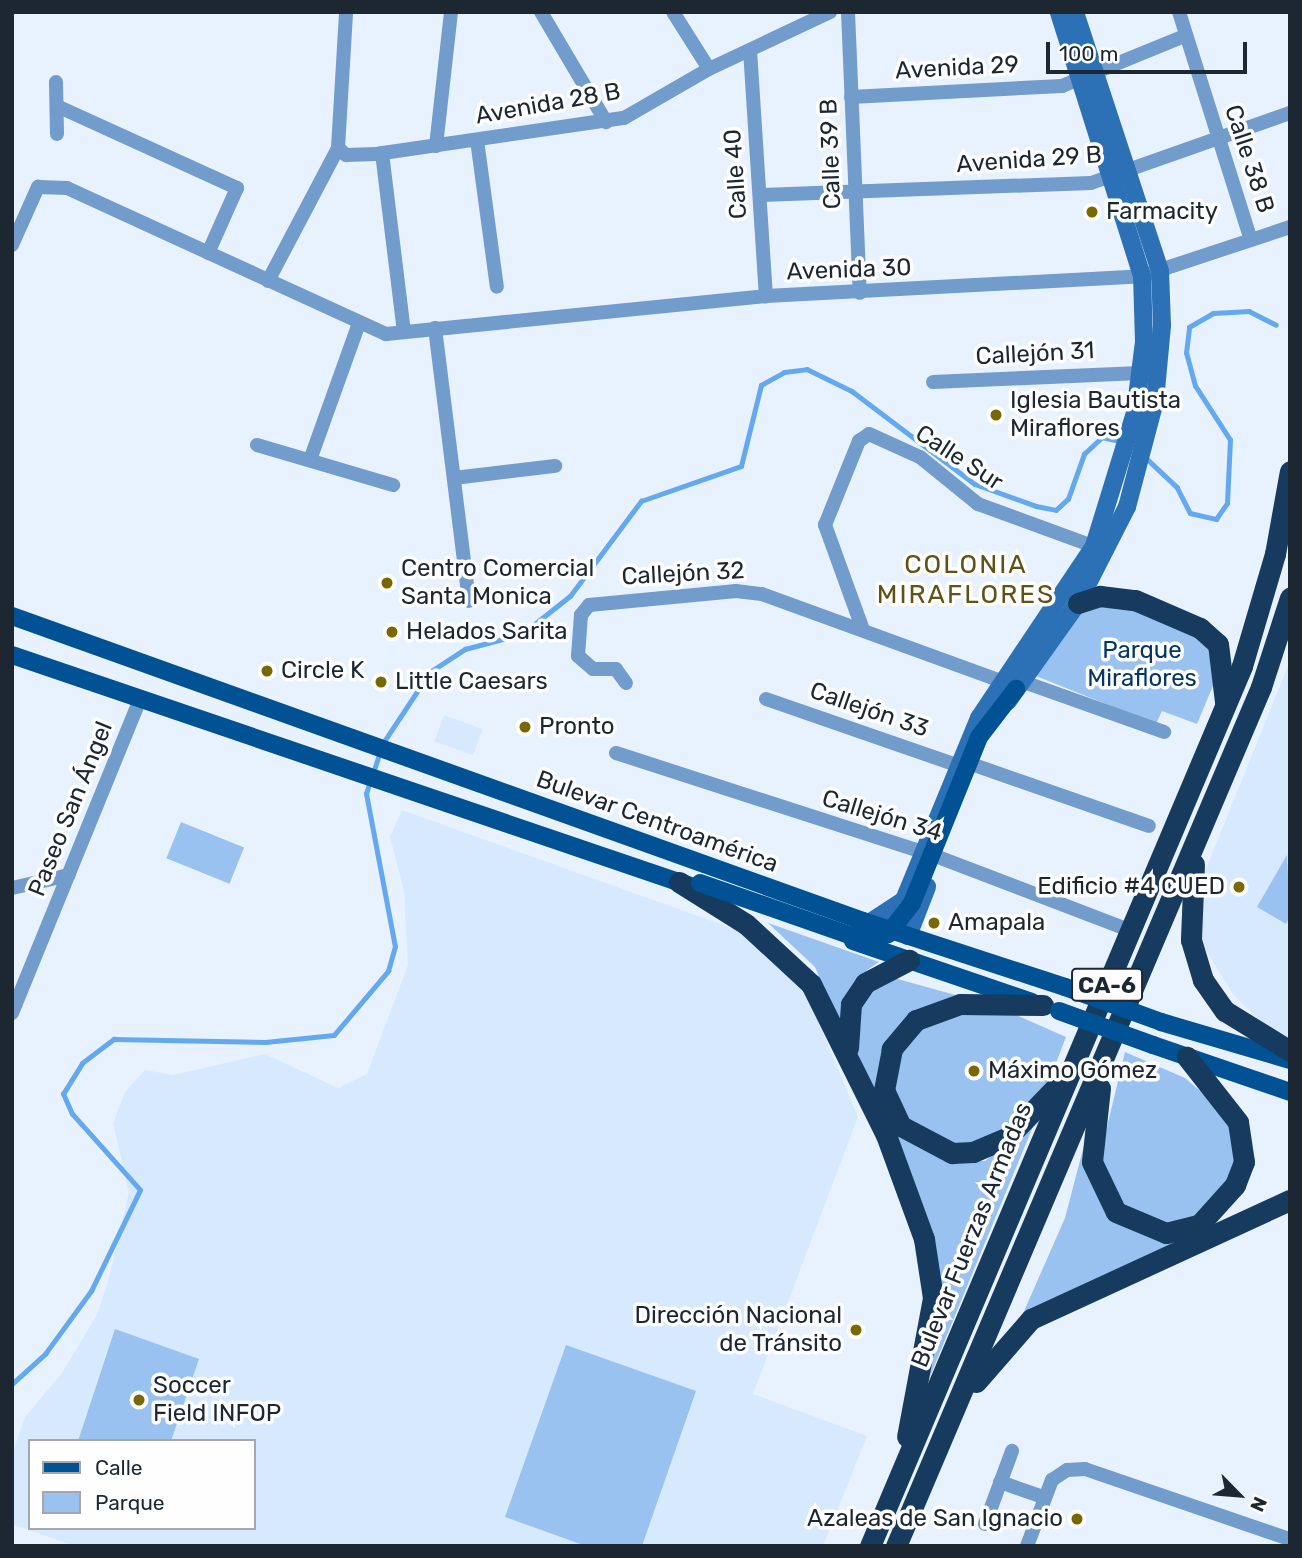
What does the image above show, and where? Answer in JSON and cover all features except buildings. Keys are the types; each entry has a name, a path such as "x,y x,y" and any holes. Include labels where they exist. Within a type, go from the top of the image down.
{"highway":[{"name":"Bulevar Fuerzas Armadas","path":"870,1546 896,1490 1068,1072 1132,931 1226,707 1265,594 1290,471"},
{"path":"1071,600 1101,596 1135,600 1200,628 1218,645 1226,707"},
{"name":"Bulevar Fuerzas Armadas","path":"897,1546 1102,1068 1261,687 1290,598"},
{"path":"1195,845 1191,940 1203,980 1225,1011 1290,1051"},
{"path":"689,883 746,925 811,984 886,1135 924,1239 933,1298 896,1490"},
{"path":"848,1054 848,1017 865,983 909,960"},
{"path":"1051,1008 960,1004 916,1020 892,1049 884,1090 912,1136 952,1153 973,1152 1008,1137 1068,1072"},
{"path":"1102,1068 1092,1162 1116,1212 1166,1233 1199,1225 1219,1208 1244,1162 1238,1122 1187,1057"},
{"path":"951,1418 1005,1343 1031,1319 1290,1200"}],"main road":[{"name":"Bulevar Centroamérica","path":"12,616 351,740 869,923 1065,987 1161,1022 1290,1060"},
{"name":"Bulevar Centroamérica","path":"12,655 689,883 1290,1092"},
{"path":"689,883 849,935 870,940 888,934 912,903 979,737 1013,684"}],"street":[{"path":"268,282 338,148 346,12"},
{"path":"436,146 451,12"},
{"path":"541,12 606,122"},
{"path":"673,12 709,69"},
{"name":"Avenida 28 B","path":"338,148 346,155 382,153 624,118 709,69 830,12"},
{"name":"Calle 39 B","path":"848,12 860,293"},
{"path":"1059,12 1126,173 1160,271 1162,325 1138,440 1124,457 1101,549"},
{"path":"908,936 930,856 966,765 1013,684 1071,600 1101,549 1139,470 1142,276 1109,179 1084,77 1075,12"},
{"name":"Calle 38 B","path":"1179,12 1182,37 1221,139 1251,240"},
{"name":"Avenida 29","path":"851,97 1084,77 1182,37"},
{"name":"Calle 40","path":"750,50 766,296"},
{"path":"56,82 57,134"},
{"path":"57,106 237,188 208,253"},
{"name":"Avenida 29 B","path":"761,195 855,194 1109,179 1290,113"},
{"path":"477,140 496,287"},
{"path":"382,153 404,332"},
{"name":"Avenida 30","path":"12,245 28,202 38,187 50,184 208,253 358,326 404,332 766,296 1142,276 1290,227"},
{"path":"310,460 358,326"},
{"path":"435,328 469,601"},
{"name":"Callejón 31","path":"933,382 1140,373"},
{"name":"Calle Sur","path":"863,630 825,524 859,441 869,434 920,457 978,504 1101,549"},
{"path":"257,445 393,485"},
{"path":"454,478 555,466"},
{"name":"Callejón 32","path":"626,683 616,669 593,669 578,656 581,615 589,605 736,591 762,594 1013,684 1164,732"},
{"name":"Paseo San Ángel","path":"12,1013 140,699"},
{"name":"Callejón 33","path":"766,699 1149,826"},
{"name":"Callejón 34","path":"616,753 930,856 1132,931"},
{"path":"869,923 904,900 930,856"},
{"path":"12,888 69,876"},
{"path":"985,1524 1012,1451"},
{"path":"1027,1546 1043,1497 1067,1470 1085,1469 1289,1539 1286,1546"},
{"path":"1000,1482 1043,1497"}],"shaded area":[{"path":"1290,661 1290,1041 1269,1030 1233,994 1196,934 1199,886"},
{"path":"444,715 483,729 473,755 434,741"},
{"path":"402,810 751,935 802,983 858,1117 753,1394 867,1436 823,1546 75,1546 29,1530 256,1530 256,1439 28,1439 28,1530 12,1524 12,1455 25,1417 62,1373 97,1315 108,1282 129,1193 113,1123 125,1092 145,1070 173,1075 265,1054 338,1088 367,1074 408,965 404,891 390,837"}],"green space":[{"name":"Parque Miraflores","path":"1119,604 1189,630 1213,650 1215,681 1197,724 1162,711 1156,724 1036,676 1084,609"},
{"path":"181,822 244,847 229,884 166,858"},
{"path":"1287,855 1290,917 1286,924 1257,907"},
{"path":"768,923 879,962 867,970 842,1030 815,967"},
{"path":"894,978 970,999 951,1001 884,1058 909,1140 944,1160 985,1161 1034,1124 928,1381 938,1305 880,1107 856,1049 859,998"},
{"path":"1007,1011 1066,1037 1046,1089 1023,1117 971,1150 916,1134 888,1084 889,1069 934,1014"},
{"path":"1125,1052 1185,1078 1229,1116 1240,1173 1191,1236 1021,1318 1065,1218 1088,1130 1100,1156"},
{"name":"Soccer Field INFOP","path":"115,1329 199,1359 172,1439 79,1439"},
{"path":"566,1345 696,1391 642,1546 586,1546 505,1517"}],"waterway":[{"path":"1145,457 1177,487 1190,513 1216,519 1227,503 1230,440 1195,386 1186,353 1189,327 1213,313 1249,311 1276,325"},
{"path":"383,743 430,672 465,649 522,634 570,596 641,501 741,466 761,385 784,372 807,369 852,391 975,484 1036,506 1056,510 1068,499 1084,454 1102,437 1120,441"},
{"path":"373,773 380,751"},
{"path":"12,1384 45,1354 91,1291 140,1190 72,1114 63,1094 82,1063 114,1039 265,1042 334,1035 388,971 395,947 366,794 370,781"}],"place":[{"name":"Farmacity","path":"1092,212"},
{"name":"Iglesia Bautista Miraflores","path":"996,415"},
{"name":"Centro Comercial Santa Monica","path":"387,583"},
{"name":"Helados Sarita","path":"392,632"},
{"name":"Circle K","path":"267,671"},
{"name":"Little Caesars","path":"381,682"},
{"name":"Pronto","path":"525,727"},
{"name":"Edificio #4 CUED","path":"1239,887"},
{"name":"Amapala","path":"934,923"},
{"name":"Máximo Gómez","path":"974,1071"},
{"name":"Dirección Nacional de Tránsito","path":"856,1330"},
{"name":"Soccer Field INFOP","path":"139,1400"},
{"name":"Azaleas de San Ignacio","path":"1077,1519"}],"district":[{"name":"COLONIA MIRAFLORES","path":"966,580"}]}
